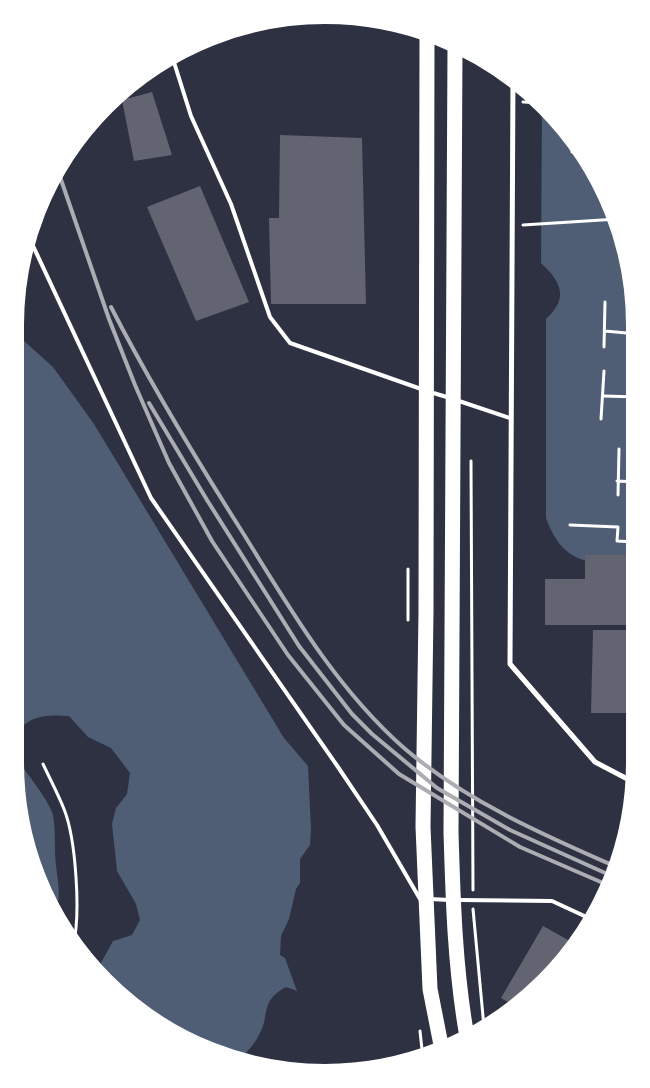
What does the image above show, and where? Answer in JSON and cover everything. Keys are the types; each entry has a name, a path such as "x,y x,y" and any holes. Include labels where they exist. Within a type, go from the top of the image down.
{"highway":[{"path":"427,39 426,601 422,827 430,989 441,1044"},
{"path":"455,51 451,832 455,940 460,994 466,1031"}],"street":[{"path":"513,87 510,664 595,762 628,779"}],"lane":[{"path":"174,62 191,116 231,204 270,317 290,343 317,354 510,418"},
{"path":"33,243 151,498 338,767 377,826 420,899 552,901 587,917"}],"path":[{"path":"513,102 531,103"},
{"path":"512,225 610,219"},
{"path":"604,347 605,302"},
{"path":"605,331 629,333"},
{"path":"601,419 604,396 604,371"},
{"path":"604,396 629,397"},
{"path":"618,495 619,450"},
{"path":"471,455 473,892"},
{"path":"617,480 629,481"},
{"path":"570,525 618,526 617,541 629,542"},
{"path":"43,764 65,811 74,856 78,929 76,937"},
{"path":"473,902 483,1022"}],"water":[{"path":"542,112 566,140 588,173 613,227 623,266 629,325 629,568 593,563 571,554 561,546 546,518 546,319 558,304 560,290 553,276 541,263"},
{"path":"21,338 53,367 94,424 284,738 308,766 310,845 300,859 300,883 296,889 289,919 281,936 280,955 285,958 297,991 286,987 272,997 258,1037 243,1055 209,1044 156,1016 110,978 99,966 113,941 132,935 140,920 136,904 117,871 112,824 116,808 127,794 130,773 111,748 88,737 69,716 41,717 26,723 21,728"},
{"path":"21,765 41,793 53,815 55,859 59,889 57,906 37,861 27,822"}],"building":[{"path":"152,92 172,155 134,161 122,100"},
{"path":"280,135 362,138 366,304 271,304 269,218 279,218"},
{"path":"200,186 249,302 196,321 147,207"},
{"path":"585,555 629,555 629,625 545,625 545,579 585,579"},
{"path":"593,630 629,630 629,743 626,743 627,713 591,713"},
{"path":"543,926 571,942 540,978 510,1004 501,998"}],"railway":[{"path":"60,177 109,319 169,463 212,541 288,655 344,725 399,774 520,847 604,883"},
{"path":"111,307 174,422 278,590 336,674 379,725 428,767 480,801 535,830 612,865"},
{"path":"149,403 207,500 299,646 352,714 372,734 437,788 510,830 608,874"}]}
